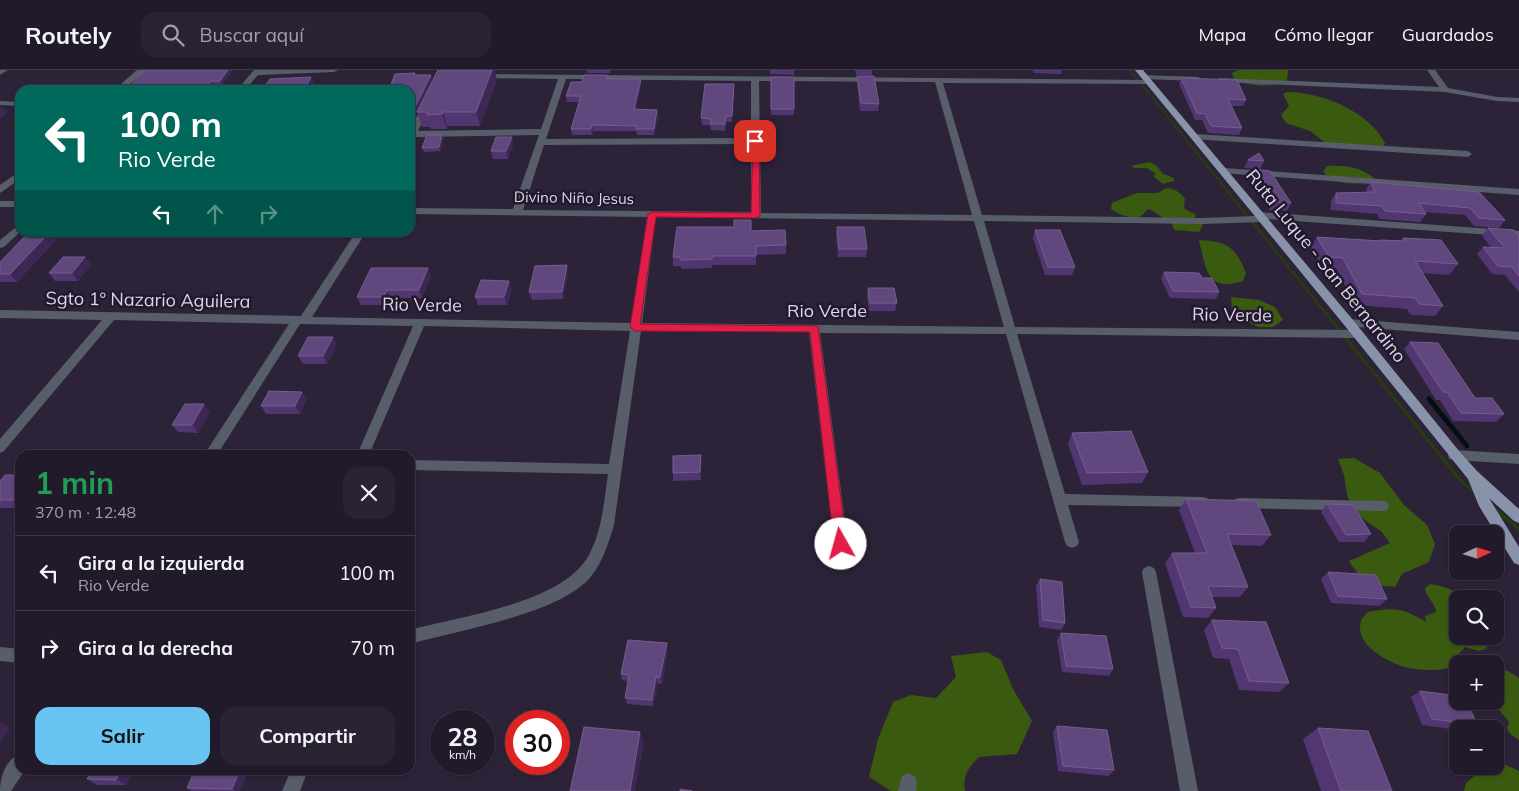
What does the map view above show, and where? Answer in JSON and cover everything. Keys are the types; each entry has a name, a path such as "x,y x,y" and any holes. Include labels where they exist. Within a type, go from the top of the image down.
{"main road":[{"name":"Ruta Luque - San Bernardino","path":"1144,76 1349,323 1472,475"},
{"path":"1472,475 1519,517"},
{"path":"1472,475 1484,502 1519,559"}],"street":[{"path":"0,73 4,70"},
{"path":"124,85 142,70"},
{"path":"245,85 256,72 334,70"},
{"path":"876,70 878,80"},
{"path":"1431,70 1445,90"},
{"path":"1108,72 1114,82"},
{"path":"469,76 1114,82 1144,76 1203,80"},
{"path":"517,212 563,76"},
{"path":"755,78 756,216"},
{"path":"938,80 1072,542"},
{"path":"1212,80 1445,90 1497,99 1519,100"},
{"path":"415,128 432,92"},
{"path":"0,103 15,104"},
{"path":"415,136 545,132"},
{"path":"1195,137 1468,154"},
{"path":"541,142 755,141"},
{"path":"1224,171 1519,192"},
{"path":"0,190 15,178"},
{"path":"0,204 15,204"},
{"name":"Divino Niño Jesus","path":"415,211 1202,221 1261,217 1519,234"},
{"path":"415,636 535,602 561,590 580,578 591,565 600,549 607,525 652,214"},
{"path":"0,245 15,232"},
{"path":"219,449 300,321 358,237"},
{"name":"Sgto 1º Nazario Aguilera","path":"0,314 300,321"},
{"path":"0,448 110,317"},
{"name":"Rio Verde","path":"300,321 635,327 1358,334"},
{"path":"365,450 420,323"},
{"path":"1349,323 1519,336"},
{"path":"814,329 841,544"},
{"path":"1454,455 1519,459"},
{"path":"415,465 615,469"},
{"path":"1059,498 1382,506"},
{"path":"1149,572 1189,791"},
{"path":"0,654 15,656"},
{"path":"1,791 15,770"},
{"path":"291,791 298,775"}],"green space":[{"path":"1129,70 1131,70 1462,480 1519,527 1519,531 1458,480"},
{"path":"1239,70 1288,70 1287,80 1275,85 1261,86 1246,83 1234,79 1232,73"},
{"path":"1287,92 1315,95 1356,113 1377,132 1385,143 1383,148 1327,144 1310,131 1286,123 1281,115 1289,106 1283,94"},
{"path":"1150,162 1157,166 1163,174 1174,178 1174,181 1163,184 1153,176 1156,174 1147,168 1131,166"},
{"path":"1327,166 1354,168 1372,176 1377,181 1348,183 1335,180 1323,172"},
{"path":"1169,188 1182,195 1185,199 1185,209 1196,215 1195,218 1203,225 1199,232 1174,230 1172,223 1149,209 1140,216 1132,217 1116,213 1111,209 1112,203 1137,193 1158,193"},
{"path":"1199,240 1224,244 1234,251 1246,273 1243,281 1221,284 1215,281 1206,268"},
{"path":"1231,297 1259,300 1275,307 1283,320 1273,327 1259,327 1241,319 1232,310"},
{"path":"1354,458 1380,473 1404,505 1427,525 1435,544 1429,562 1402,574 1395,587 1368,581 1358,574 1349,561 1390,543 1382,532 1355,513 1347,495 1344,475 1338,459"},
{"path":"1430,584 1452,590 1449,590 1449,645 1486,645 1487,648 1479,651 1465,647 1458,655 1449,655 1449,668 1432,670 1419,670 1401,666 1387,660 1372,650 1362,636 1360,629 1361,621 1365,615 1368,612 1377,610 1392,609 1405,611 1426,622 1425,616 1436,612 1425,588"},
{"path":"987,652 1001,660 1013,689 1032,721 1017,754 979,757 965,776 965,791 891,791 869,777 878,739 893,702 911,695 936,698 956,677 951,656"},
{"path":"1504,670 1519,678 1519,740 1510,734 1507,729 1509,722 1499,710 1504,710"},
{"path":"1504,764 1519,771 1519,791 1464,791 1466,783 1475,775 1504,775"}],"building":[{"path":"145,70 228,70 220,81 211,81 208,85 131,85"},
{"path":"438,70 492,70 476,112 443,112 442,114 427,115 427,112 417,112"},
{"path":"415,73 414,75 431,75 415,107 415,85 391,85 395,74"},
{"path":"584,75 607,75 606,79 641,79 634,109 657,110 654,129 636,129 637,126 592,125 591,129 571,129 581,96 566,96 571,82 582,82"},
{"path":"857,76 874,76 879,104 861,103"},
{"path":"311,77 307,85 266,85 270,79"},
{"path":"771,77 794,77 794,109 771,109"},
{"path":"1181,78 1237,80 1246,100 1228,99 1242,128 1211,126 1205,114 1197,113"},
{"path":"705,84 734,84 732,116 726,116 725,124 710,124 711,119 701,118"},
{"path":"427,135 442,135 439,147 422,148"},
{"path":"496,137 512,137 506,151 491,151"},
{"path":"1259,153 1264,161 1248,160"},
{"path":"1254,169 1270,171 1291,203 1274,202"},
{"path":"1371,182 1479,192 1505,220 1479,218 1470,208 1419,203 1426,214 1385,211 1382,206 1336,203 1336,193 1375,192"},
{"path":"734,220 751,220 751,231 785,230 786,245 756,246 756,256 712,256 712,259 680,260 680,257 673,257 677,227 734,227"},
{"path":"837,227 864,227 867,249 839,249"},
{"path":"1488,228 1514,230 1519,236 1519,276 1512,267 1498,266 1483,247 1505,248"},
{"path":"1035,230 1060,230 1075,267 1048,267"},
{"path":"24,237 45,237 10,274 0,274 0,262"},
{"path":"1317,237 1381,241 1405,241 1403,238 1441,240 1458,264 1415,261 1443,306 1419,304 1415,298 1362,294 1343,258 1329,257"},
{"path":"63,257 85,257 72,273 49,273"},
{"path":"567,265 562,292 529,292 535,266"},
{"path":"371,268 428,268 419,290 387,290 384,297 357,297"},
{"path":"1164,272 1199,273 1202,278 1212,278 1219,292 1173,291"},
{"path":"481,280 509,281 504,297 475,297"},
{"path":"868,288 894,288 897,303 870,303"},
{"path":"308,337 333,337 323,356 298,356"},
{"path":"1410,342 1438,343 1475,398 1492,398 1504,414 1461,413 1447,392 1443,392"},
{"path":"269,391 302,392 295,406 261,406"},
{"path":"185,404 204,404 192,425 172,425"},
{"path":"1131,431 1148,472 1087,473 1072,433"},
{"path":"701,455 700,472 673,473 673,456"},
{"path":"5,475 15,475 15,500 0,500 0,481"},
{"path":"1186,499 1256,501 1271,535 1227,534 1248,587 1208,586 1216,608 1191,607 1172,553 1207,553"},
{"path":"1327,504 1353,505 1371,534 1346,535"},
{"path":"1328,572 1376,575 1387,599 1338,596"},
{"path":"1040,579 1062,582 1065,623 1043,620"},
{"path":"1212,620 1266,622 1289,683 1249,681 1238,649 1222,648"},
{"path":"1061,633 1106,636 1113,669 1066,666"},
{"path":"628,640 667,643 660,677 656,677 652,700 625,698 629,675 621,674"},
{"path":"1420,691 1449,695 1449,710 1471,710 1475,720 1449,721 1432,719"},
{"path":"1057,726 1107,730 1114,770 1063,766"},
{"path":"584,727 640,732 630,791 570,791"},
{"path":"1318,728 1368,731 1392,791 1341,791"},
{"path":"89,775 118,775 116,780 87,779"},
{"path":"193,775 238,775 232,789 187,788"}],"waterway":[{"path":"1429,399 1467,446"}],"route":[{"path":"755,141 756,216 652,214 635,327 814,329 841,544"}]}
